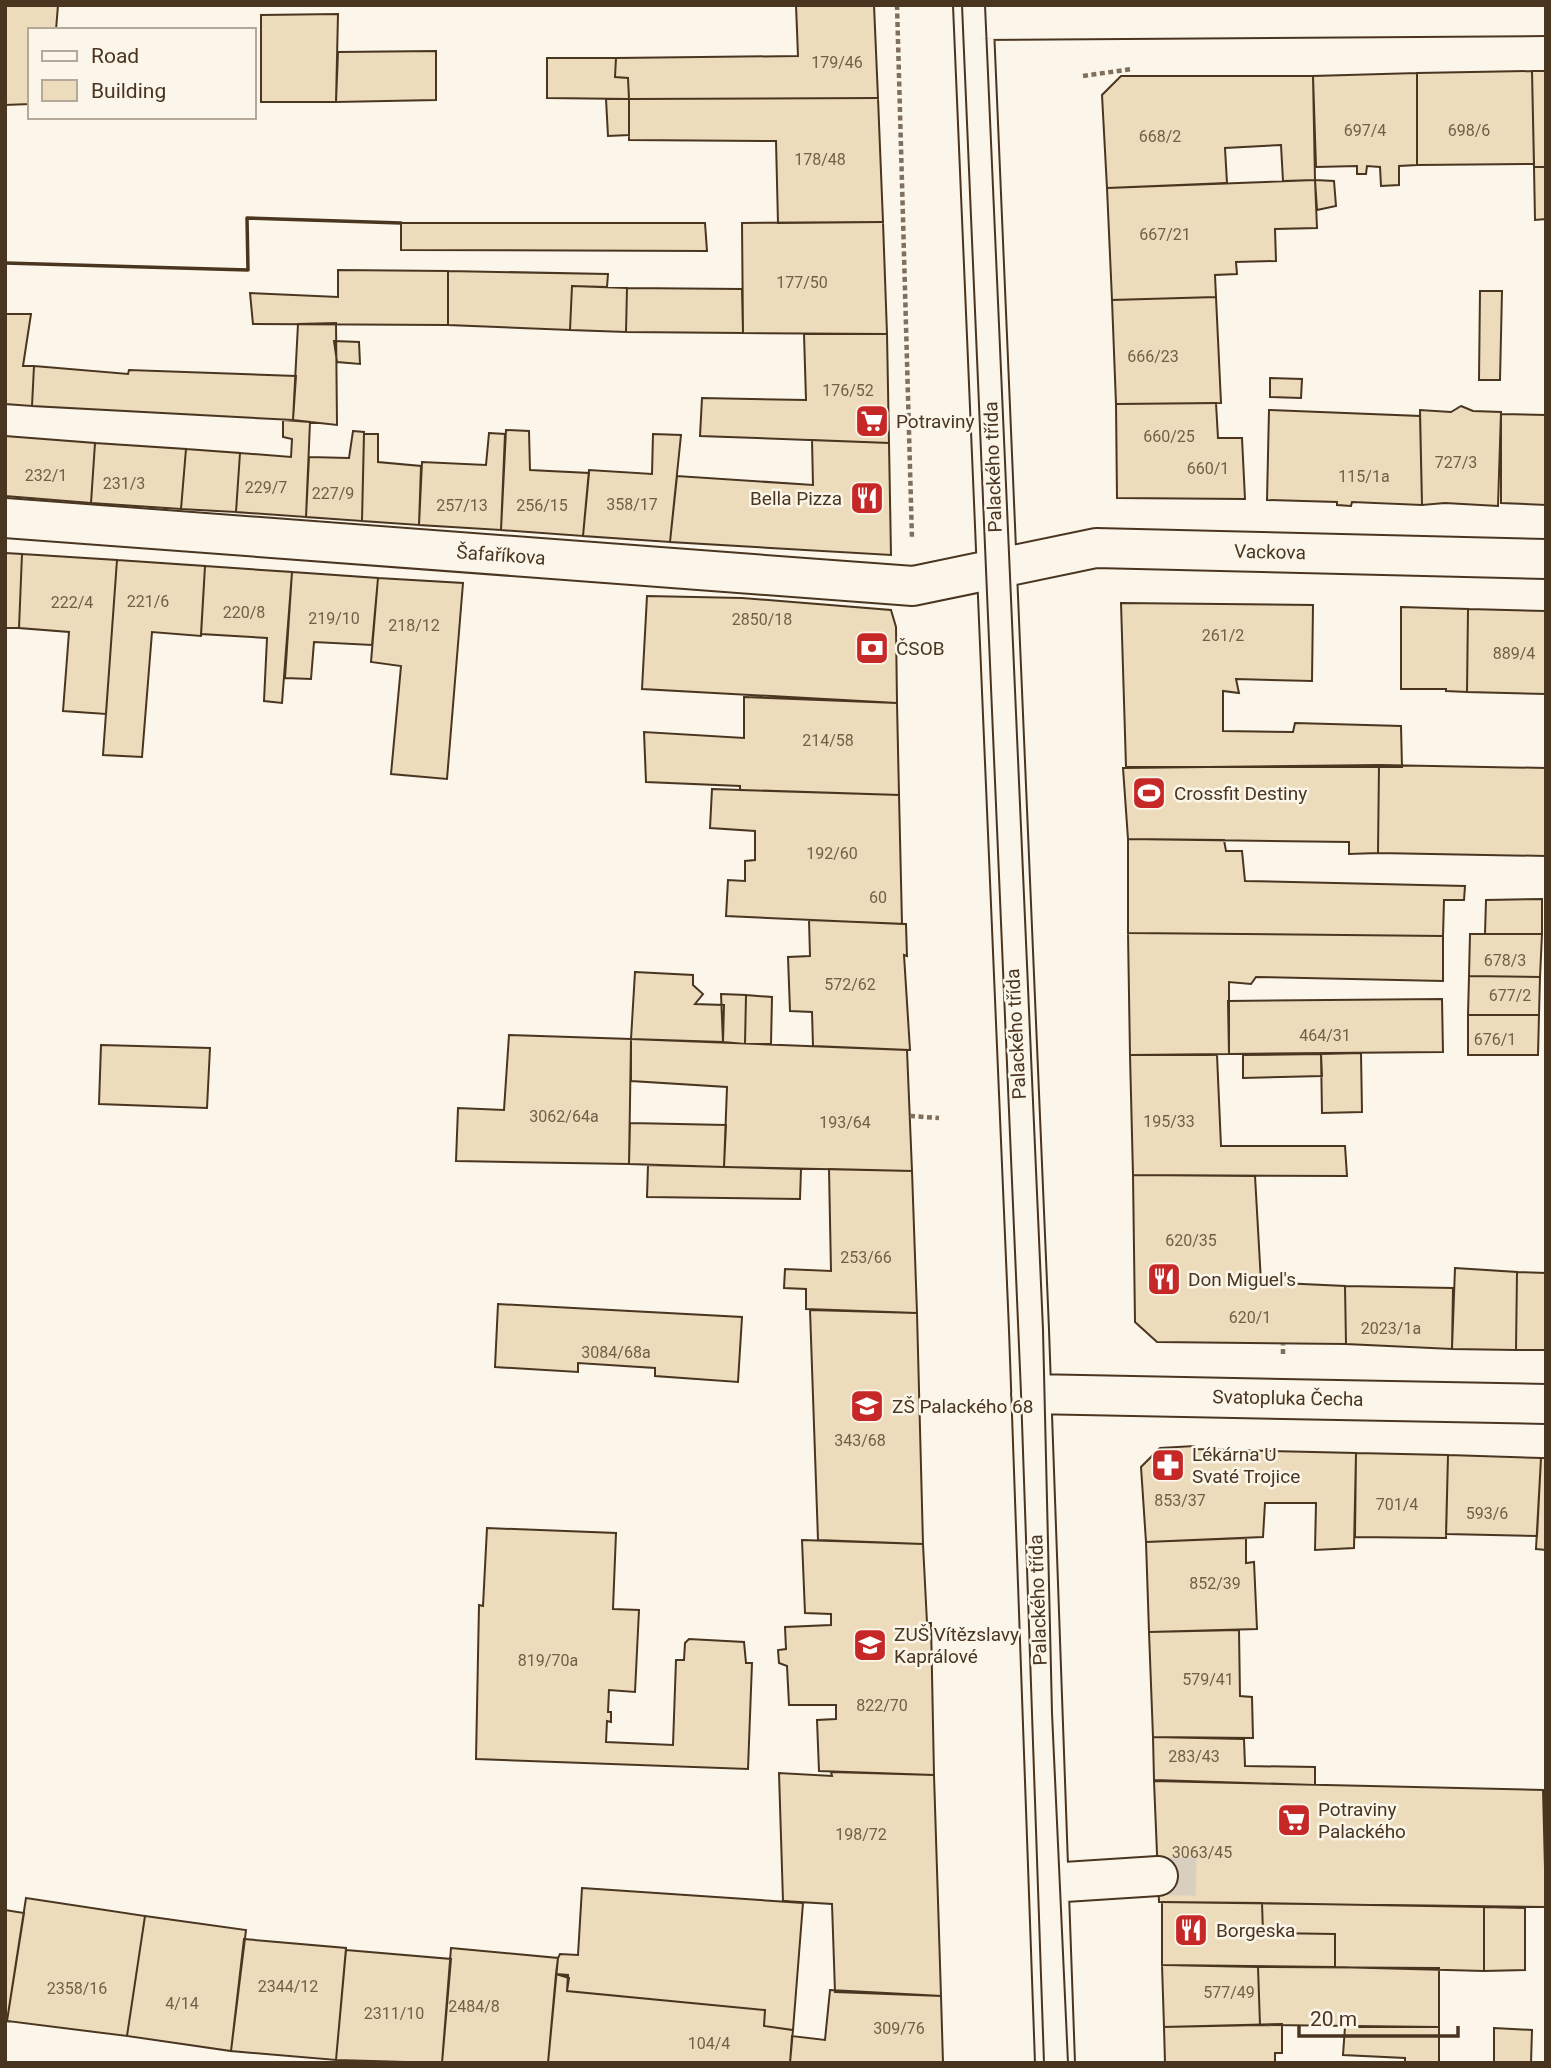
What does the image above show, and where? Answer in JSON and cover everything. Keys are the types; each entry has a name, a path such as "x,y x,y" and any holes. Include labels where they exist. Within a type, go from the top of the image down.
{"street":[{"path":"973,13 1546,16"},
{"name":"Palackého třída","path":"973,13 1031,1394 1055,2063"},
{"name":"Šafaříkova","path":"5,517 906,586 996,567"},
{"name":"Vackova","path":"996,567 1096,548 1546,559"},
{"name":"Svatopluka Čecha","path":"1031,1394 1546,1404"},
{"path":"1049,1883 1158,1876"}],"path":[{"path":"897,5 914,536 905,557 906,586"},
{"path":"910,1116 939,1118"}],"building":[{"path":"5,5 58,5 56,28 28,28 28,104 5,105"},
{"path":"796,5 874,5 878,98 629,99 628,78 615,77 616,58 798,56"},
{"path":"338,14 336,102 261,102 261,15"},
{"path":"436,51 436,100 336,102 338,52"},
{"path":"547,58 616,58 615,77 628,78 629,99 547,98"},
{"path":"1532,71 1546,71 1546,167 1534,167"},
{"path":"1532,71 1534,164 1417,165 1417,73"},
{"path":"1417,73 1417,165 1399,166 1399,185 1381,186 1380,167 1367,166 1366,174 1357,174 1357,166 1316,167 1313,76"},
{"path":"1121,76 1313,76 1315,180 1283,181 1281,145 1225,148 1227,183 1107,188 1102,95"},
{"path":"878,98 883,222 778,223 776,141 629,140 629,99"},
{"path":"606,99 629,99 629,135 608,136"},
{"path":"1534,167 1546,167 1546,219 1535,220"},
{"path":"1315,180 1317,228 1275,229 1276,261 1236,262 1237,274 1215,275 1216,297 1112,300 1107,188"},
{"path":"1315,180 1334,181 1336,206 1317,210"},
{"path":"883,222 887,334 743,333 742,223"},
{"path":"401,223 705,223 707,251 401,250"},
{"path":"338,270 448,271 448,325 253,324 250,293 338,297"},
{"path":"448,271 608,274 607,287 572,286 570,330 448,325"},
{"path":"572,286 627,288 626,332 570,330"},
{"path":"627,288 742,289 743,333 626,332"},
{"path":"1480,291 1502,291 1500,380 1479,380"},
{"path":"1216,297 1221,403 1116,404 1112,300"},
{"path":"5,314 31,314 23,366 34,366 32,406 5,404"},
{"path":"336,323 337,425 293,420 298,324"},
{"path":"804,334 887,334 889,443 700,436 702,398 806,400"},
{"path":"334,341 359,342 360,364 337,362"},
{"path":"34,366 128,374 129,370 296,376 293,420 32,406"},
{"path":"1270,378 1302,379 1301,398 1270,397"},
{"path":"1216,403 1218,438 1242,438 1245,499 1117,498 1116,404"},
{"path":"1461,406 1473,411 1501,412 1498,506 1445,503 1422,505 1420,410 1451,412"},
{"path":"1269,410 1420,416 1422,505 1352,502 1351,506 1337,505 1337,502 1267,500"},
{"path":"1501,414 1546,415 1546,505 1501,503"},
{"path":"283,420 310,422 306,517 236,512 240,453 291,457 292,439 283,437"},
{"path":"506,430 529,431 530,470 589,473 583,536 501,530"},
{"path":"353,431 364,432 362,521 306,517 309,457 349,458"},
{"path":"489,433 505,434 501,530 419,525 422,462 486,465"},
{"path":"364,434 378,434 378,462 421,466 419,525 362,521"},
{"path":"653,434 681,435 670,542 583,536 589,470 652,474"},
{"path":"5,436 95,443 91,503 5,496"},
{"path":"812,440 889,443 891,555 670,542 677,476 813,485"},
{"path":"95,443 186,449 181,509 91,503"},
{"path":"186,449 240,453 236,512 181,509"},
{"path":"5,553 22,554 19,628 5,628"},
{"path":"22,554 117,560 106,714 63,711 69,632 19,628"},
{"path":"117,560 205,566 201,636 152,632 142,757 103,755"},
{"path":"205,566 292,572 282,703 264,701 267,638 201,634"},
{"path":"292,572 378,578 372,645 314,642 311,679 285,678"},
{"path":"378,578 463,583 447,779 391,774 401,666 371,662"},
{"path":"647,596 742,598 891,610 896,627 897,703 642,689"},
{"path":"1121,603 1313,605 1312,681 1236,679 1239,693 1223,691 1223,731 1293,732 1295,723 1401,726 1402,767 1126,767"},
{"path":"1401,607 1468,609 1467,692 1401,689"},
{"path":"1468,609 1546,611 1546,694 1467,692"},
{"path":"744,697 897,703 899,795 740,790 740,786 646,782 644,732 744,738"},
{"path":"1379,765 1378,853 1349,854 1349,842 1128,839 1123,768"},
{"path":"1379,765 1546,768 1546,856 1378,853"},
{"path":"712,789 899,795 902,924 726,916 728,880 745,881 745,861 755,860 755,831 710,828"},
{"path":"1128,839 1224,840 1226,851 1242,851 1245,881 1465,886 1464,900 1444,900 1443,936 1128,933"},
{"path":"1542,899 1542,934 1485,934 1486,900"},
{"path":"809,920 906,924 907,956 904,955 910,1050 813,1046 812,1012 790,1011 788,957 810,956"},
{"path":"1128,933 1443,936 1443,981 1256,977 1251,984 1229,982 1229,1054 1130,1055"},
{"path":"1470,934 1542,934 1540,977 1469,976"},
{"path":"635,972 693,975 693,985 703,994 695,1004 724,1005 723,1042 631,1039"},
{"path":"1469,976 1540,977 1539,1015 1468,1015"},
{"path":"721,994 746,995 745,1044 723,1042"},
{"path":"746,995 772,997 771,1044 745,1044"},
{"path":"1442,999 1443,1052 1229,1054 1228,1001"},
{"path":"1468,1015 1539,1015 1538,1055 1468,1055"},
{"path":"509,1035 631,1039 629,1164 456,1161 458,1108 504,1110"},
{"path":"631,1039 907,1050 912,1171 724,1167 727,1087 631,1081"},
{"path":"101,1045 210,1048 207,1108 99,1104"},
{"path":"1361,1053 1362,1112 1322,1113 1321,1054"},
{"path":"1321,1054 1322,1076 1243,1078 1243,1055"},
{"path":"1130,1055 1217,1055 1221,1146 1345,1146 1347,1176 1133,1175"},
{"path":"630,1123 726,1125 724,1167 629,1164"},
{"path":"648,1165 801,1169 800,1199 647,1197"},
{"path":"829,1169 912,1171 917,1313 806,1309 806,1289 784,1288 785,1269 831,1271"},
{"path":"1133,1175 1255,1176 1261,1282 1345,1286 1346,1344 1157,1342 1135,1322"},
{"path":"1455,1268 1517,1272 1516,1350 1452,1349"},
{"path":"1517,1272 1546,1273 1546,1350 1516,1350"},
{"path":"1345,1286 1453,1288 1452,1349 1346,1344"},
{"path":"498,1304 742,1317 738,1382 655,1376 655,1368 578,1363 578,1372 495,1367"},
{"path":"810,1310 917,1313 923,1544 818,1540"},
{"path":"1194,1446 1194,1449 1356,1453 1354,1548 1315,1550 1316,1503 1265,1503 1263,1537 1146,1542 1141,1467 1160,1448"},
{"path":"1356,1453 1448,1455 1446,1538 1355,1537"},
{"path":"1448,1455 1541,1458 1537,1536 1446,1534"},
{"path":"1541,1458 1546,1458 1546,1550 1536,1549"},
{"path":"487,1528 616,1533 613,1609 639,1610 635,1692 609,1690 608,1712 611,1712 611,1722 607,1721 606,1742 673,1745 676,1660 684,1660 685,1643 689,1639 744,1642 746,1663 752,1663 748,1769 476,1759 479,1605 483,1606"},
{"path":"1246,1538 1246,1563 1254,1562 1257,1629 1149,1632 1146,1542"},
{"path":"802,1540 923,1544 927,1623 931,1623 934,1775 819,1771 817,1720 836,1719 836,1705 789,1705 787,1666 779,1663 778,1650 786,1649 785,1627 831,1625 831,1614 805,1613"},
{"path":"1239,1630 1240,1696 1252,1697 1253,1738 1153,1737 1149,1632"},
{"path":"1153,1737 1244,1739 1245,1766 1315,1767 1315,1785 1154,1780"},
{"path":"831,1772 934,1775 941,1996 835,1992 832,1904 783,1901 779,1773 832,1776"},
{"path":"1154,1781 1543,1790 1546,1907 1159,1902"},
{"path":"582,1888 803,1903 793,2030 764,2026 765,2010 567,1991 569,1978 556,1974 558,1958 560,1954 578,1955"},
{"path":"26,1898 145,1916 127,2036 7,2021"},
{"path":"1162,1902 1262,1903 1263,1933 1335,1934 1335,1967 1162,1965"},
{"path":"1262,1903 1484,1907 1484,1971 1335,1967 1335,1934 1263,1933"},
{"path":"1484,1907 1525,1908 1525,1970 1484,1971"},
{"path":"5,1910 24,1913 7,2021 5,2020"},
{"path":"145,1916 246,1930 231,2051 127,2036"},
{"path":"244,1939 346,1948 336,2060 231,2051"},
{"path":"451,1948 558,1958 548,2063 442,2063"},
{"path":"346,1950 451,1959 442,2063 336,2060"},
{"path":"1162,1965 1258,1967 1260,2025 1164,2027"},
{"path":"1258,1967 1439,1968 1439,2027 1260,2025"},
{"path":"556,1974 568,1975 567,1991 765,2010 764,2026 793,2030 790,2063 548,2063"},
{"path":"830,1990 941,1996 943,2063 790,2063 792,2036 825,2040"},
{"path":"1282,2024 1282,2053 1275,2053 1275,2063 1165,2063 1164,2027"},
{"path":"1345,2027 1439,2027 1439,2063 1405,2063 1405,2058 1343,2055"},
{"path":"1494,2028 1532,2030 1531,2063 1494,2063"}],"tunnel":[{"path":"1158,1876 1202,1877"}],"tram line":[{"path":"962,5 1021,1393 1044,2063"},
{"path":"985,5 1043,1330 1052,1713 1068,2063"}],"wall":[{"path":"5,263 248,270 247,218 401,223"}],"place":[{"name":"Potraviny","path":"872,421"},
{"name":"Bella Pizza","path":"867,498"},
{"name":"ČSOB","path":"872,648"},
{"name":"Crossfit Destiny","path":"1149,793"},
{"name":"Don Miguel's","path":"1164,1279"},
{"name":"ZŠ Palackého 68","path":"867,1406"},
{"name":"Lékárna U Svaté Trojice","path":"1168,1465"},
{"name":"ZUŠ Vítězslavy Kaprálové","path":"870,1645"},
{"name":"Potraviny Palackého","path":"1294,1820"},
{"name":"Borgeska","path":"1191,1930"}]}
